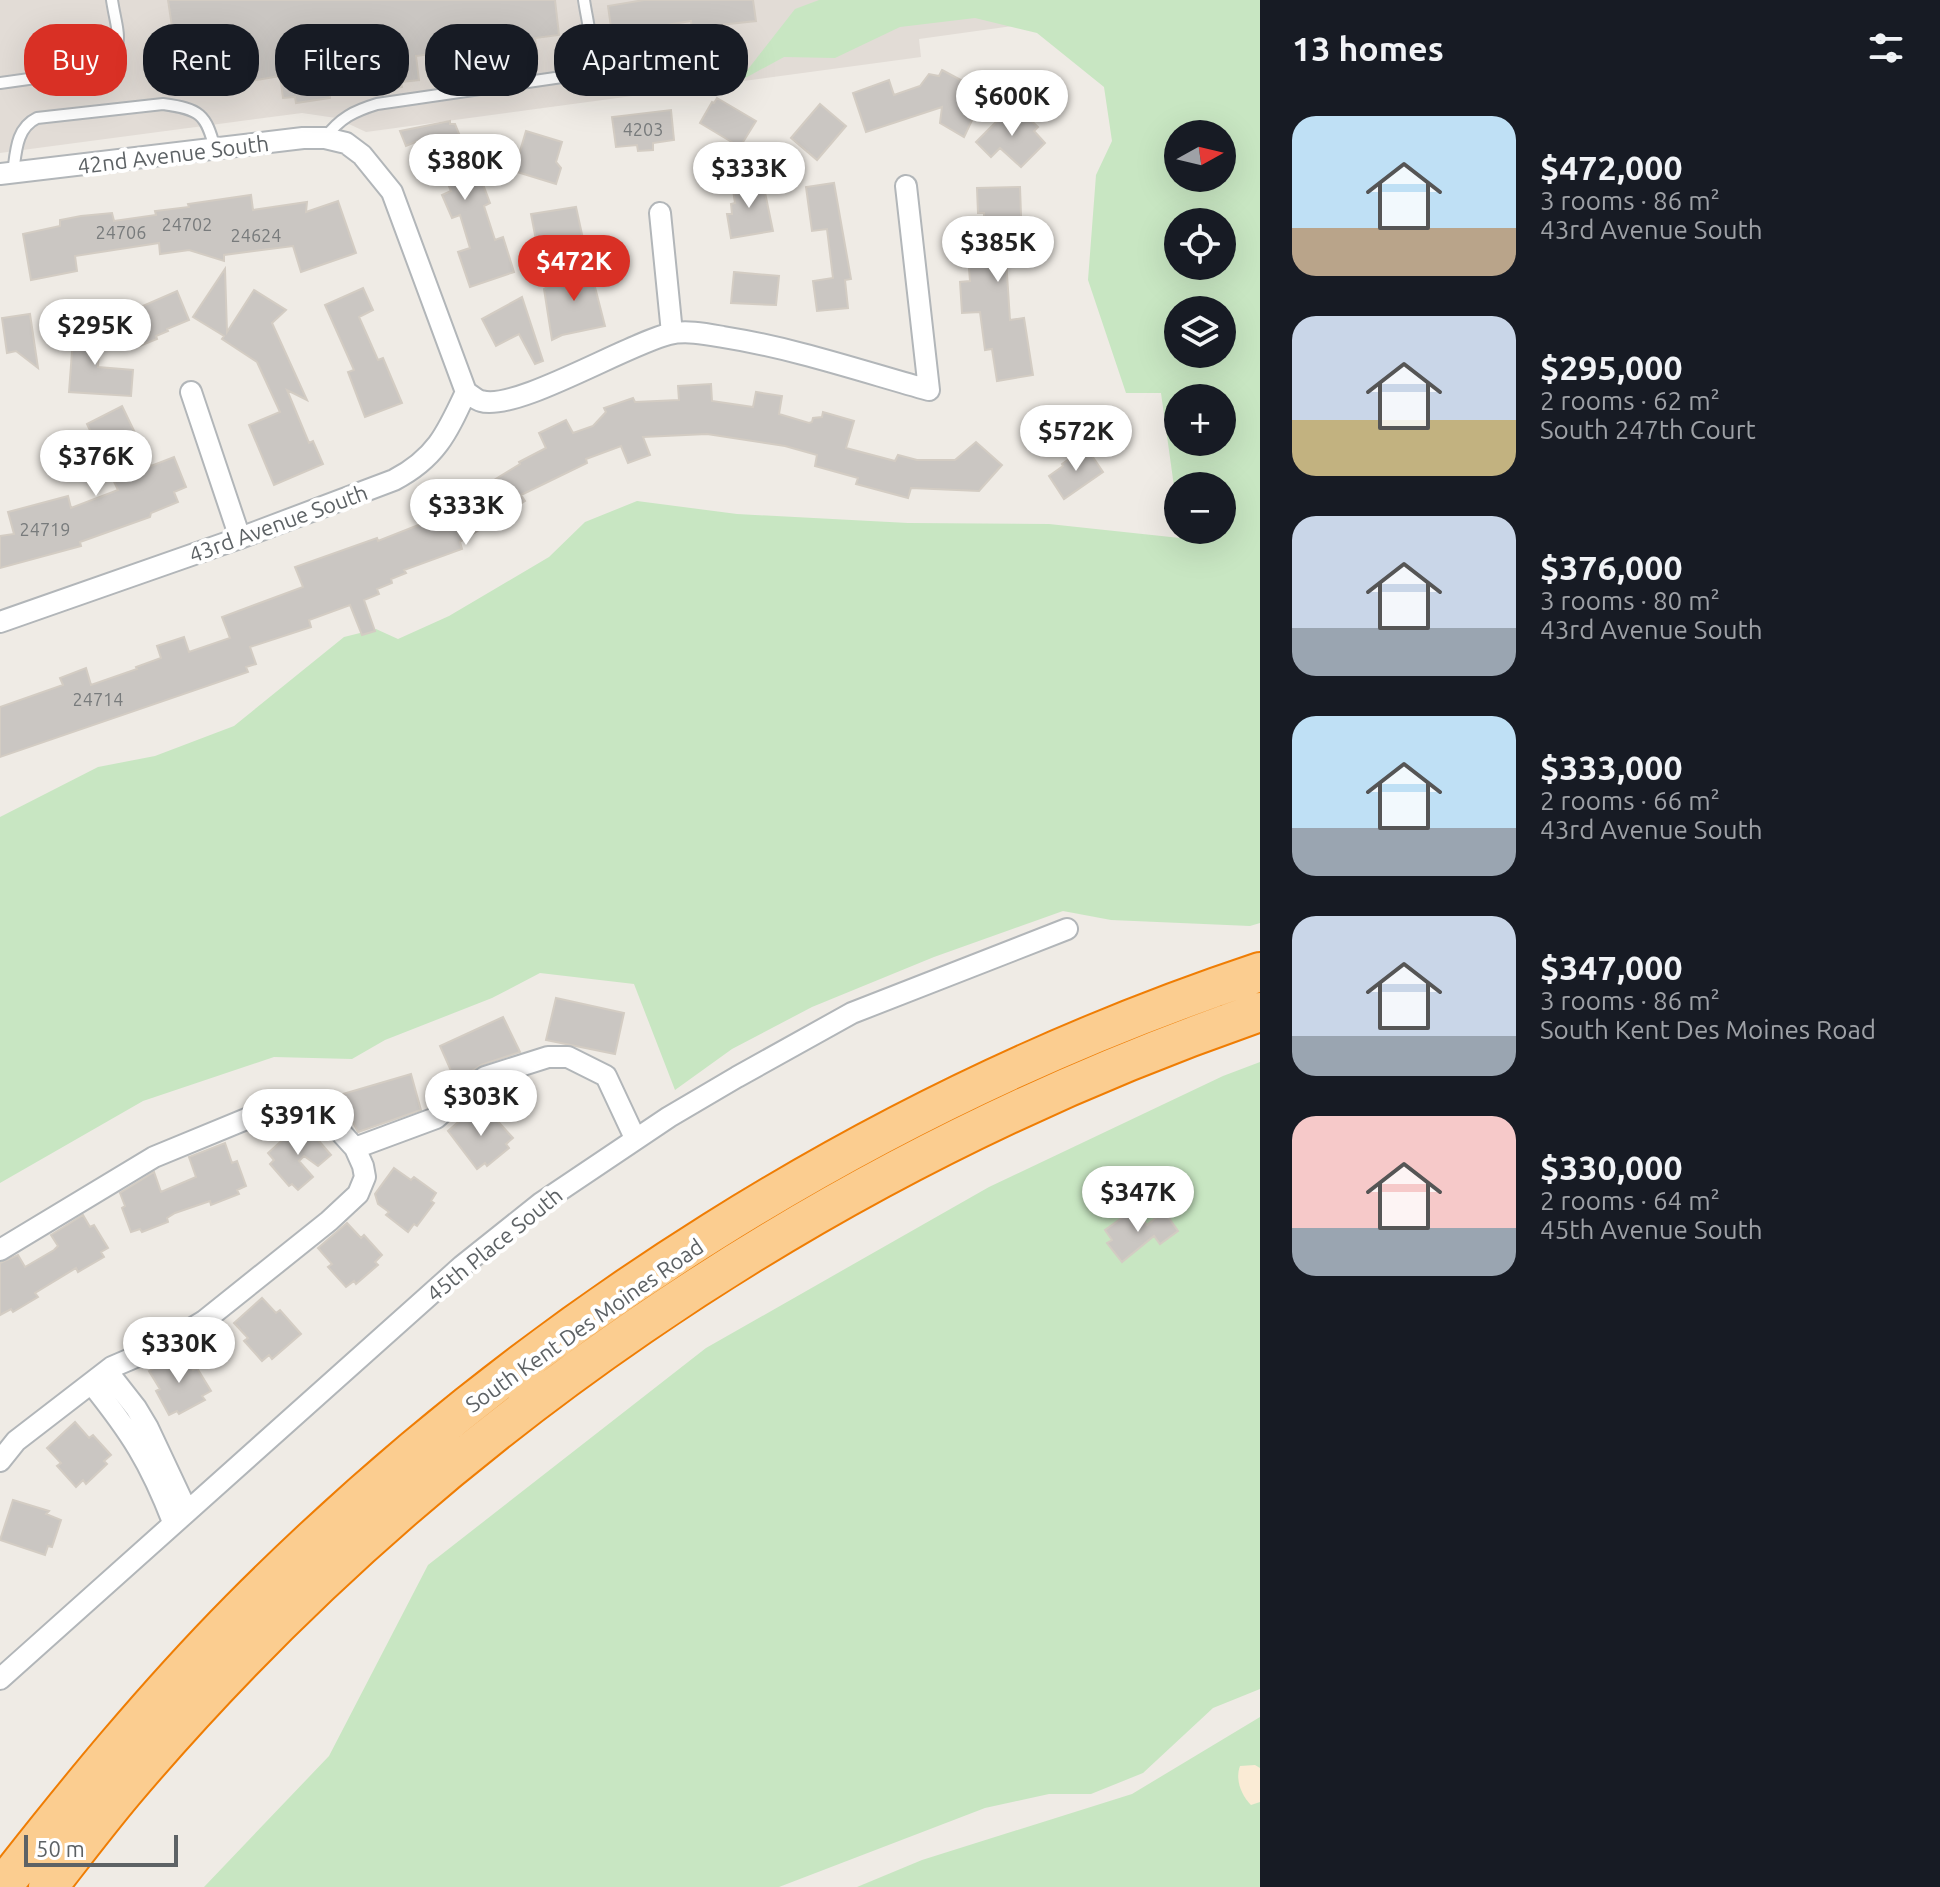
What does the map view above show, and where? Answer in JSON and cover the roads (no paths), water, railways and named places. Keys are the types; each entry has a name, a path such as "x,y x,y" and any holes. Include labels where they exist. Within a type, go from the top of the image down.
{"highway":[{"name":"South Kent Des Moines Road","path":"2,1887 74,1794 239,1611 371,1488 545,1347 646,1276 767,1200 863,1145 965,1092 1065,1047 1260,972"},
{"name":"South Kent Des Moines Road","path":"48,1887 175,1734 308,1598 418,1496 588,1362 697,1287 879,1179 1055,1092 1260,1012"}],"street":[{"name":"42nd Avenue South","path":"7,173 303,138 325,138 346,143 362,155 392,192 466,392"},
{"path":"466,392 481,401 496,402 520,397 672,333 697,333 765,344 929,390 906,186"},
{"path":"660,213 672,333"},
{"path":"191,392 240,538"},
{"name":"43rd Avenue South","path":"0,622 394,480 416,468 434,450 466,392"},
{"name":"45th Place South","path":"0,1679 481,1250 541,1203 635,1138 852,1013 1067,929"},
{"path":"355,1148 436,1118 485,1077 548,1057 568,1057 606,1076 635,1138"},
{"path":"0,1250 154,1157 261,1113 291,1108 313,1110 330,1119 355,1148 363,1166 365,1177 358,1194 339,1213 204,1321 168,1343 124,1360 99,1377 16,1441 0,1461"},
{"path":"99,1377 136,1408 148,1428 180,1516"}],"lane":[{"path":"0,83 93,70 106,63 115,55 118,45 112,0"},
{"path":"325,138 338,122 353,111 377,104 575,73 589,57 584,0"},
{"path":"7,173 21,132 37,118 163,104 178,106 204,118 215,149"}]}
